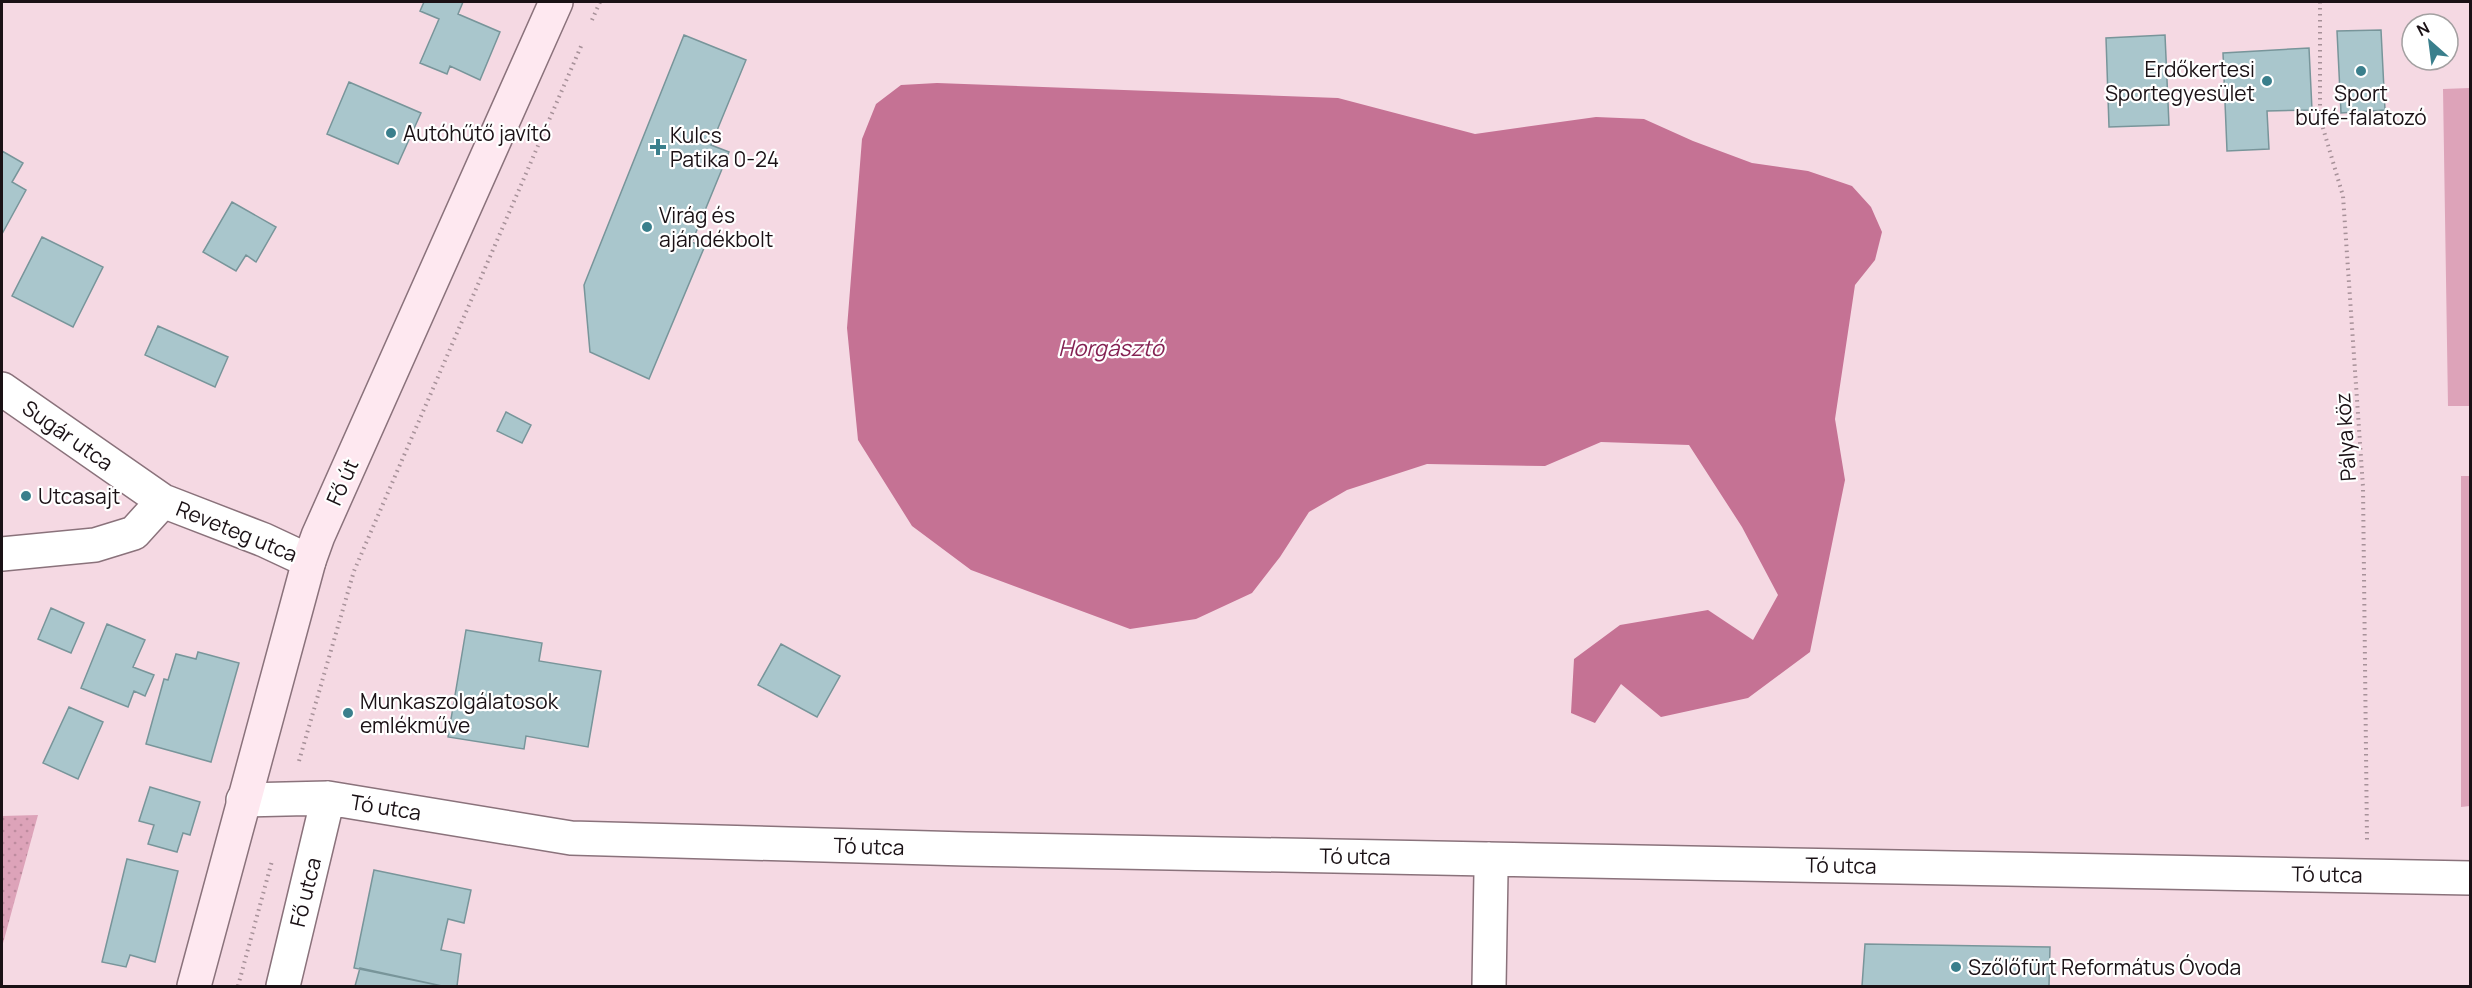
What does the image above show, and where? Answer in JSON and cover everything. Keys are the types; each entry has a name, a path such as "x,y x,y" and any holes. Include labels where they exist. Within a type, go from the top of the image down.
{"main road":[{"name":"Fő út","path":"194,987 309,561 460,213 556,2"}],"street":[{"name":"Sugár utca","path":"2,389 164,501"},
{"name":"Reveteg utca","path":"2,554 95,545 134,533 164,501 264,540 309,561"},
{"name":"Tó utca","path":"243,800 328,798 571,838 966,849 2470,878"},
{"name":"Fő utca","path":"283,987 328,798"},
{"path":"1489,859 1491,872 1489,987"}],"path":[{"path":"590,23 600,2"},
{"name":"Pálya köz","path":"2320,2 2320,118 2343,196 2363,487 2367,875"},
{"path":"288,799 354,571 586,34"},
{"path":"238,987 273,854"}],"shaded area":[{"path":"2470,88 2470,406 2448,406 2443,89"},
{"path":"2461,476 2470,476 2470,806 2461,807"},
{"path":"38,815 2,947 2,816"}],"water":[{"name":"Horgásztó","path":"937,83 1338,98 1475,134 1596,117 1644,119 1693,141 1752,163 1808,171 1852,186 1871,207 1882,232 1875,260 1855,285 1835,419 1845,480 1810,652 1748,698 1661,717 1621,684 1595,723 1571,713 1574,659 1620,625 1708,610 1753,640 1778,595 1742,527 1689,445 1601,442 1545,466 1427,464 1347,490 1309,512 1280,557 1252,593 1196,619 1130,629 971,570 912,526 858,440 847,328 862,139 876,104 901,85"}],"building":[{"path":"424,2 463,2 458,14 500,32 480,80 450,66 447,74 420,63 439,19 420,11"},
{"name":"Sport büfé-falatozó","path":"2381,30 2385,110 2341,113 2337,31"},
{"path":"684,35 746,60 711,145 729,152 692,242 704,248 649,379 590,352 584,285"},
{"path":"2165,35 2169,125 2109,127 2106,38"},
{"name":"Erdőkertesi Sportegyesület","path":"2309,48 2312,110 2267,111 2269,149 2227,151 2223,53"},
{"path":"349,82 421,113 398,164 327,134"},
{"path":"2,151 23,163 12,182 26,190 2,234"},
{"path":"232,202 276,227 256,262 246,255 236,271 203,252"},
{"path":"42,237 103,267 73,327 12,296"},
{"path":"158,326 228,357 215,387 145,355"},
{"path":"506,412 531,425 522,443 497,431"},
{"path":"51,608 84,623 71,653 38,639"},
{"path":"107,624 145,640 133,667 154,675 145,696 134,691 128,707 81,688"},
{"path":"466,630 542,643 539,661 601,671 588,747 526,736 524,749 448,737"},
{"path":"781,644 840,676 817,717 758,685"},
{"path":"198,652 239,663 211,762 146,744 164,679 168,680 176,654 196,659"},
{"path":"69,707 103,722 78,779 43,763"},
{"path":"150,787 200,802 190,835 183,833 177,852 148,844 154,825 139,821"},
{"path":"127,859 178,871 155,962 130,955 126,967 102,962"},
{"path":"374,870 471,890 464,923 448,919 441,950 461,954 457,986 442,986 354,968"},
{"name":"Szőlőfürt Református Óvoda","path":"1865,944 2050,947 2049,986 1862,986"},
{"path":"360,968 442,986 355,986"}],"place":[{"name":"Sport büfé-falatozó","path":"2361,71"},
{"name":"Erdőkertesi Sportegyesület","path":"2267,81"},
{"name":"Autóhűtő javító","path":"391,133"},
{"name":"Kulcs Patika 0-24","path":"658,147"},
{"name":"Virág és ajándékbolt","path":"647,227"},
{"name":"Utcasajt","path":"26,496"},
{"name":"Munkaszolgálatosok emlékműve","path":"348,713"},
{"name":"Szőlőfürt Református Óvoda","path":"1956,967"}]}
